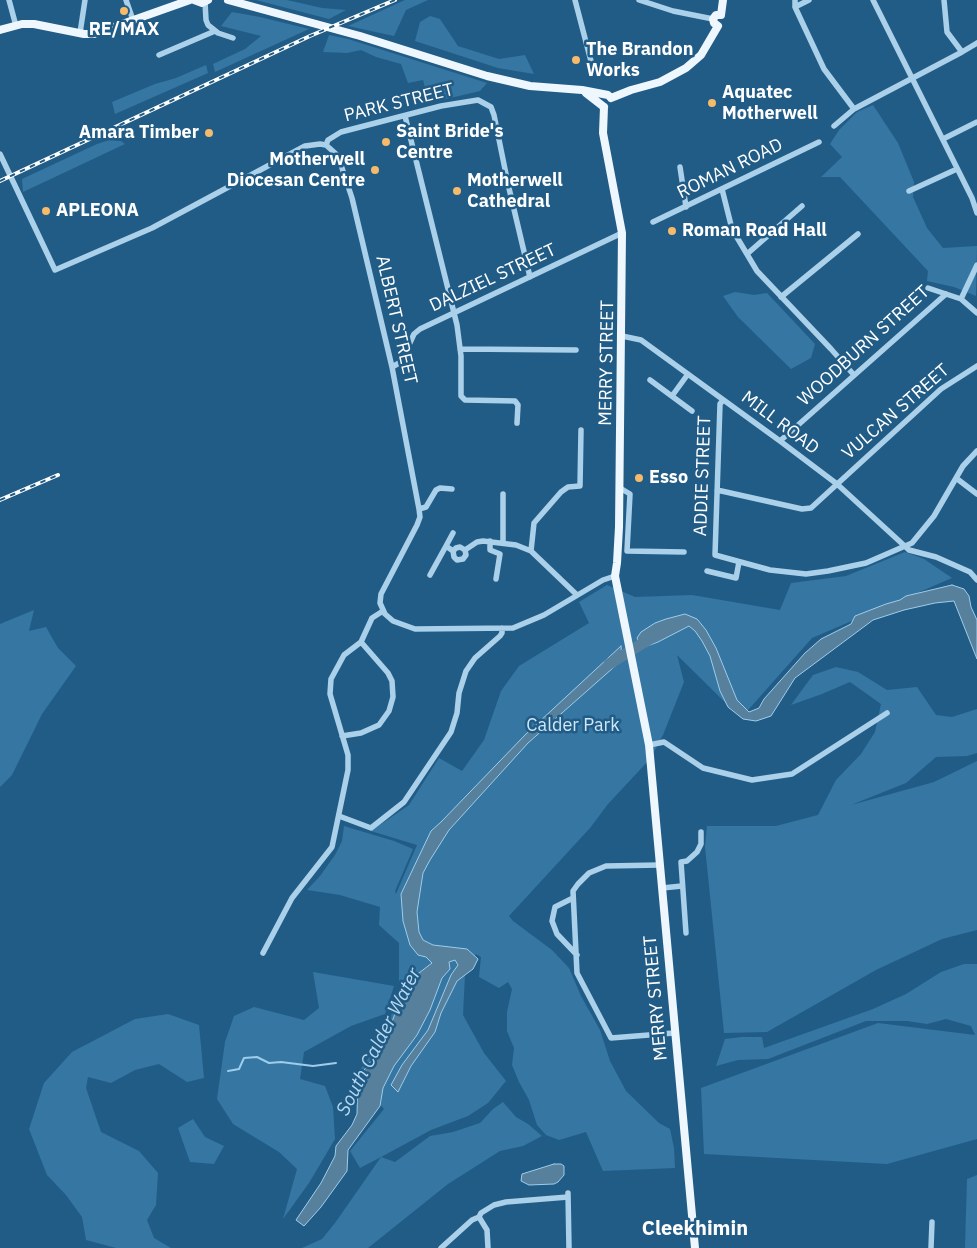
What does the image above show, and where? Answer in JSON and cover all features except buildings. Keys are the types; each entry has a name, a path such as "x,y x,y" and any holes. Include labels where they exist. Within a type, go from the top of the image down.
{"main road":[{"path":"0,30 34,24 80,33 99,32 190,0"},
{"path":"194,0 199,3 207,1"},
{"path":"228,0 307,20 487,76 530,86 582,90 608,95 611,98"},
{"path":"611,98 660,82 686,68 701,56 716,23 723,24 725,21 725,18 721,15 723,0"},
{"path":"582,90 602,106 611,105 611,98"},
{"path":"602,95 599,99 602,106"},
{"name":"MERRY STREET","path":"602,106 603,133 622,233 620,488 618,545 614,576 649,745 695,1248"}],"street":[{"path":"9,0 16,26"},
{"path":"80,33 85,0"},
{"path":"126,0 133,20"},
{"path":"575,0 592,65"},
{"path":"639,0 716,23"},
{"path":"795,0 795,7 824,69 854,109"},
{"path":"795,7 809,0"},
{"path":"873,0 957,169 975,197 977,213"},
{"path":"944,0 947,32 962,52"},
{"path":"207,1 206,20 208,25 215,31 234,38"},
{"path":"159,55 215,31"},
{"path":"834,126 854,109 913,79 977,42"},
{"name":"PARK STREET","path":"326,145 328,140 340,132 441,106 478,100 485,102 491,107 494,115 530,277"},
{"path":"405,116 458,325 462,398 515,401 518,405 517,424"},
{"path":"943,139 977,122"},
{"name":"ROMAN ROAD","path":"653,222 819,142"},
{"path":"1,157 19,191 55,270 152,228 305,146 312,144 326,145"},
{"name":"ALBERT STREET","path":"326,145 336,154 347,182 392,367 419,509"},
{"path":"680,167 686,207"},
{"path":"909,191 957,169"},
{"path":"722,189 732,229 757,271 831,348 854,375"},
{"path":"747,254 802,206"},
{"name":"DALZIEL STREET","path":"392,367 402,362 414,334 420,329 622,233"},
{"path":"781,297 858,234"},
{"path":"961,299 977,265"},
{"path":"928,288 961,299 977,313"},
{"name":"WOODBURN STREET","path":"780,441 946,294"},
{"name":"MILL ROAD","path":"622,336 641,340 780,441 837,484 907,548"},
{"path":"460,349 576,350"},
{"name":"VULCAN STREET","path":"717,490 805,510 814,507 941,389 977,366"},
{"path":"672,396 688,374"},
{"path":"650,380 692,411"},
{"name":"ADDIE STREET","path":"723,400 720,404 715,555 740,562"},
{"path":"530,551 534,523 561,492 568,487 580,486 581,430"},
{"path":"707,571 736,578 740,562 770,570 806,574 866,563 907,548 934,516 963,466 977,451"},
{"path":"956,478 977,494"},
{"path":"452,488 436,490 426,507 419,509 420,517 417,525 382,594 380,602 383,611 393,622 416,629 513,628 544,615 603,580 614,576"},
{"path":"620,488 630,494 628,551 684,552"},
{"path":"503,494 503,543"},
{"path":"430,575 453,533"},
{"path":"465,550 476,542 490,541 516,545 530,551 578,595"},
{"path":"490,541 490,550 500,554 496,578"},
{"path":"446,546 454,551"},
{"path":"458,547 465,550 466,554 461,560 454,557 454,551 458,547"},
{"path":"907,548 936,557 970,572 977,580"},
{"path":"263,953 292,898 332,847 348,770 348,755 330,694 330,679 344,655 361,642 372,618 383,611"},
{"path":"339,816 372,828 404,802 451,732 457,713 459,693 466,671 475,658 500,636 502,628"},
{"path":"342,736 361,733 379,726 389,711 393,697 392,681 388,673 361,642"},
{"path":"649,745 664,742 703,768 752,780 792,774 887,713"},
{"path":"686,933 681,862 687,861 697,852 702,844 701,832"},
{"path":"660,865 606,866 589,874 578,884 573,891 577,973 611,1038 674,1033"},
{"path":"662,888 682,886"},
{"path":"574,898 555,907 552,921 557,934 576,955"},
{"path":"441,1248 485,1210 506,1202 568,1195 569,1248"},
{"path":"479,1217 487,1230 488,1248"},
{"path":"931,1248 932,1222"}],"green space":[{"path":"256,0 287,0 322,8 346,10 329,19"},
{"path":"405,0 428,0 406,10 394,36 348,26"},
{"path":"232,12 309,29 215,72 213,64 245,49 261,36 221,26"},
{"path":"430,16 440,19 458,46 499,59 525,55 534,74 498,68 415,41 420,22"},
{"path":"329,35 348,39 487,83 480,91 429,103 423,80 408,83 401,64 376,57 361,50 347,53 323,52"},
{"path":"206,65 208,73 115,114 112,102"},
{"path":"873,105 898,143 914,182 913,197 927,228 943,248 977,246 976,296 954,287 927,281 928,271 840,177 821,177 842,157 830,144 839,130 857,112"},
{"path":"110,140 121,141 125,144 23,192 22,179 97,144"},
{"path":"735,292 754,295 767,293 815,344 811,358 791,369 738,317 723,296"},
{"name":"Calder Park","path":"905,552 924,559 952,578 812,638 741,718 677,655 684,682 663,735 650,759 509,916 552,950 569,968 581,996 600,1030 610,1061 626,1091 659,1123 670,1129 674,1148 675,1168 603,1171 586,1132 559,1140 546,1135 537,1125 529,1100 512,1065 514,1048 507,1031 507,1012 512,989 508,982 499,988 479,977 481,957 476,954 465,975 463,1015 484,1053 506,1081 488,1103 468,1116 431,1130 360,1168 350,1151 384,1109 356,1075 379,1044 398,999 406,988 399,984 399,943 379,925 380,907 340,895 307,890 335,855 342,841 344,826 394,841 413,849 395,891 396,894 417,845 371,831 409,805 439,758 462,771 484,740 501,691 519,666 589,623 579,602 607,585 635,597 692,595 780,610 791,583 846,576"},
{"path":"34,610 29,631 46,627 58,648 76,666 42,714 12,775 0,787 0,624"},
{"path":"836,667 858,672 887,690 917,687 936,715 952,717 977,709 977,753 967,756 936,757 906,783 851,805 934,782 977,761 977,930 942,939 876,970 767,1032 724,1033 705,847 707,826 776,826 818,815 836,780 861,754 875,732 881,704 850,682 791,705 813,675"},
{"path":"964,964 977,964 977,1139 887,1164 704,1154 701,1088 878,1023 975,1035 971,1026 946,1019 927,1024 907,1021 866,1021 768,1059 738,1060 716,1066 725,1039 762,1037 764,1048 873,1009 906,994 941,972"},
{"path":"313,972 394,986 385,1014 351,1026 304,1052 300,1079 325,1086 333,1107 335,1139 309,1183 283,1219 297,1169 279,1152 233,1124 217,1099 225,1042 234,1016 254,1007 304,1020 319,1008"},
{"path":"168,1014 199,1025 204,1078 187,1082 159,1064 135,1070 111,1083 88,1077 86,1088 101,1132 139,1151 158,1173 156,1205 147,1220 154,1238 171,1248 116,1248 86,1240 82,1217 66,1195 47,1175 29,1129 44,1083 72,1052 135,1019"},
{"path":"503,1102 516,1117 542,1136 523,1146 500,1151 448,1184 368,1248 302,1248 322,1239 381,1157 395,1162 430,1136 453,1132 480,1123 493,1109"},
{"path":"193,1119 205,1137 224,1146 214,1164 190,1162 178,1128"},
{"path":"977,1175 977,1248 965,1248 967,1179"}],"shaded area":[{"path":"952,585 964,589 969,596 971,607 977,620 977,659 954,601 904,610 873,620 795,678 771,716 756,721 743,719 728,707 720,691 710,656 695,631 689,626 642,648 637,638 641,632 655,623 666,619 685,614 697,619 716,648 737,700 749,712 759,708 764,699 805,653 821,639 851,624 855,616 900,600 906,596"},
{"name":"South Calder Water","path":"621,646 622,660 528,743 449,830 430,860 423,873 417,912 419,932 423,940 433,945 467,949 478,959 473,969 457,981 441,1013 435,1032 411,1066 398,1092 391,1085 402,1065 428,1030 451,975 458,965 455,960 449,962 450,969 442,978 430,1010 417,1035 394,1066 383,1088 380,1106 348,1150 347,1171 321,1207 304,1226 296,1220 321,1183 335,1156 336,1146 352,1125 357,1114 358,1078 384,1044 401,997 405,995 415,976 432,963 426,957 418,955 410,945 403,921 401,894 431,831 526,734"},
{"path":"554,1164 564,1166 564,1175 558,1182 554,1184 529,1185 521,1181 522,1174"}],"waterway":[{"name":"South Calder Water","path":"609,664 653,637"},
{"path":"228,1071 239,1069 244,1058 257,1057 269,1063 281,1062 313,1066 336,1063"}],"railway":[{"path":"0,181 310,36 395,0"},
{"path":"0,500 58,475"}],"place":[{"name":"RE/MAX","path":"124,11"},
{"name":"The Brandon Works","path":"576,60"},
{"name":"Aquatec Motherwell","path":"712,103"},
{"name":"Amara Timber","path":"209,133"},
{"name":"Saint Bride's Centre","path":"386,142"},
{"name":"Motherwell Diocesan Centre","path":"375,170"},
{"name":"Motherwell Cathedral","path":"457,191"},
{"name":"APLEONA","path":"46,211"},
{"name":"Roman Road Hall","path":"672,231"},
{"name":"Esso","path":"639,478"}],"district":[{"name":"Cleekhimin","path":"695,1229"}]}
